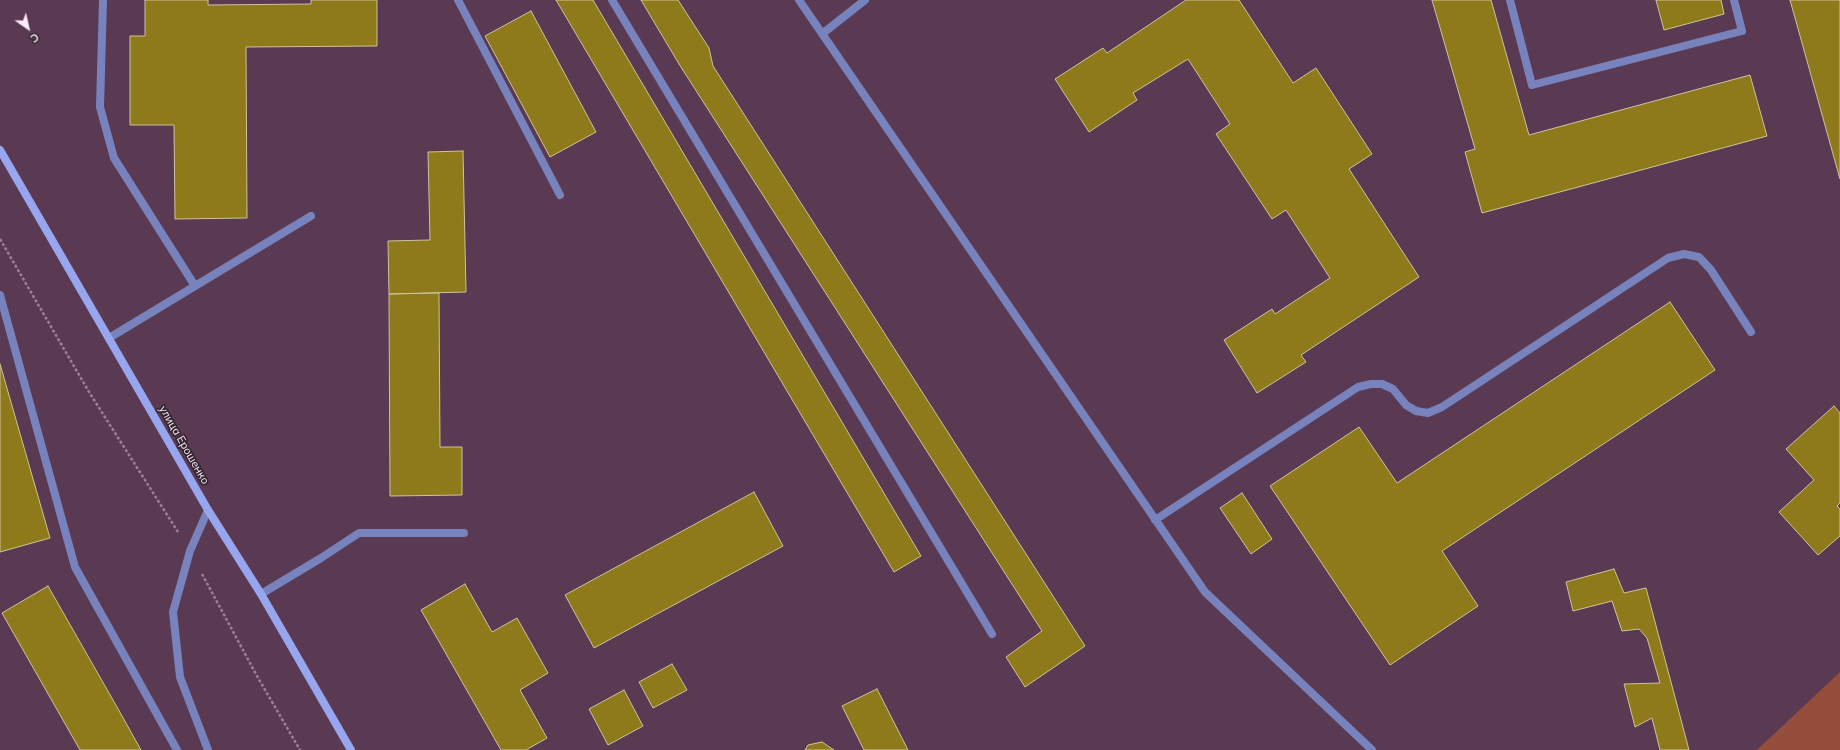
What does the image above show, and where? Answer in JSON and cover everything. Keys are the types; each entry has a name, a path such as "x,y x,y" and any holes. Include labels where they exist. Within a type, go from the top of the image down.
{"main road":[{"name":"улица Ерошенко","path":"0,150 208,510 261,594 351,750"}],"lane":[{"path":"103,0 100,107 114,158 195,286"},
{"path":"458,0 560,194"},
{"path":"612,0 992,634"},
{"path":"799,0 1205,592 1372,750"},
{"path":"822,34 865,0"},
{"path":"1510,0 1532,85 1742,31 1734,0"},
{"path":"109,338 311,216"},
{"path":"1155,520 1358,387 1371,384 1382,384 1393,389 1406,405 1416,411 1428,412 1442,407 1668,258 1684,254 1699,257 1711,270 1751,332"},
{"path":"0,295 75,567 177,750"},
{"path":"208,510 190,551 173,612 180,677 208,750"},
{"path":"261,594 359,533 464,533"}],"path":[{"path":"0,239 89,392 190,551 257,676 300,750"}],"shaded area":[{"path":"1840,672 1840,750 1757,750 1774,734"}],"building":[{"path":"145,0 208,0 208,5 311,4 311,0 377,0 377,46 246,47 247,218 175,219 174,125 130,125 130,36 145,36"},
{"path":"556,0 593,0 921,556 894,572"},
{"path":"641,0 678,0 709,48 713,66 1085,646 1025,687 1006,657 1042,631 679,64"},
{"path":"1186,0 1239,0 1293,83 1316,68 1372,154 1349,169 1419,277 1301,355 1306,362 1257,393 1224,340 1272,309 1275,314 1330,278 1286,210 1272,219 1216,134 1230,124 1188,59 1133,93 1137,100 1089,132 1055,79 1103,48 1107,53"},
{"path":"1432,0 1491,0 1529,135 1750,75 1767,136 1482,213 1465,152 1475,149"},
{"path":"1656,0 1721,0 1724,14 1664,30"},
{"path":"1790,0 1840,0 1840,179"},
{"path":"531,11 596,132 550,157 485,36"},
{"path":"463,151 466,292 389,294 388,241 430,240 428,152"},
{"path":"439,293 440,447 462,447 462,495 390,496 389,294"},
{"path":"1670,302 1715,370 1442,551 1478,606 1390,665 1270,486 1359,427 1397,483"},
{"path":"0,364 50,538 0,552"},
{"path":"1834,406 1840,413 1840,503 1837,506 1840,509 1840,536 1818,555 1779,512 1814,480 1786,449"},
{"path":"754,492 783,546 594,648 565,595"},
{"path":"1242,493 1272,539 1251,554 1220,508"},
{"path":"1614,569 1624,593 1646,588 1689,750 1660,750 1652,718 1635,727 1624,684 1660,683 1647,638 1639,629 1622,631 1612,601 1573,611 1566,582"},
{"path":"465,584 492,632 517,618 548,673 520,690 547,738 526,750 501,750 421,610"},
{"path":"48,586 141,750 80,750 2,613"},
{"path":"672,664 687,690 653,708 639,682"},
{"path":"877,689 908,750 864,750 842,706"},
{"path":"624,690 643,726 608,745 589,709"},
{"path":"822,742 834,750 805,750 808,745"}]}
